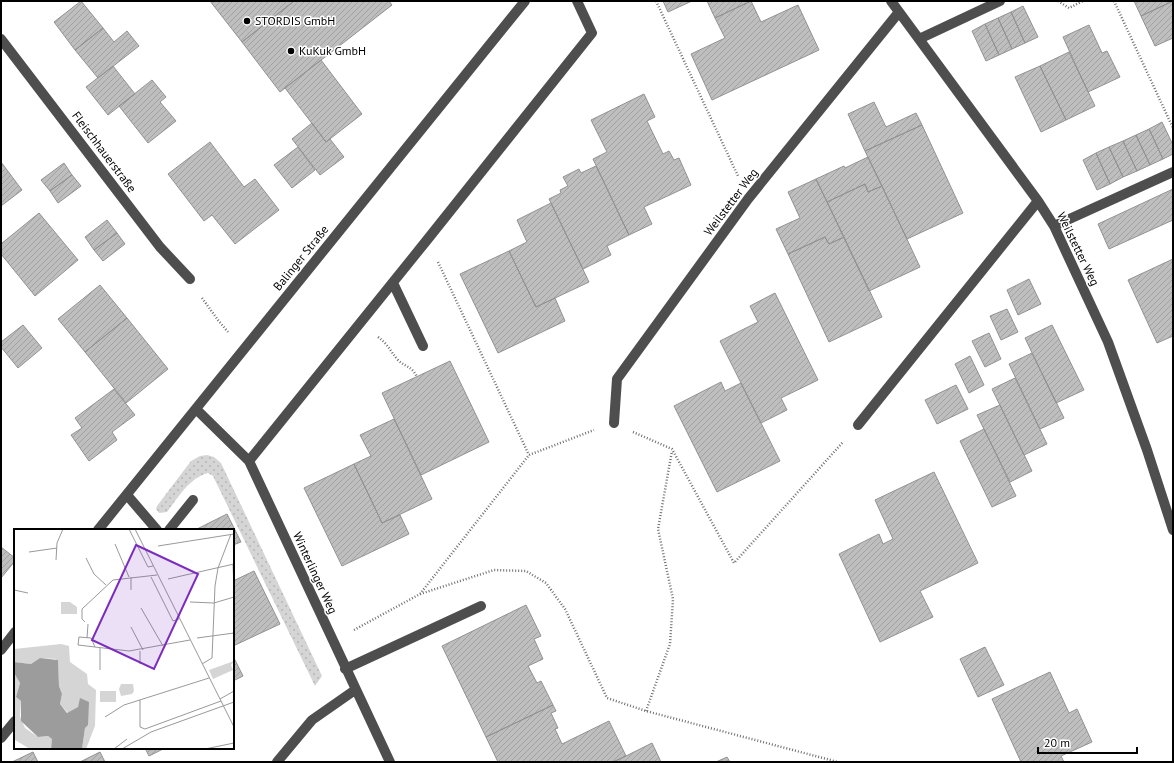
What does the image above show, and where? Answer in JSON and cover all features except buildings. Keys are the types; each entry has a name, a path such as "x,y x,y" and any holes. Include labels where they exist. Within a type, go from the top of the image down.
{"street":[{"name":"Balinger Straße","path":"99,529 525,1"},
{"path":"249,461 592,33 577,1"},
{"name":"Weilstetter Weg","path":"891,1 1038,201 1054,226 1108,342 1147,450 1173,530"},
{"path":"919,39 1000,1"},
{"name":"Weilstetter Weg","path":"614,423 617,379 748,198 899,12"},
{"name":"Fleischhauerstraße","path":"1,39 160,247 190,279"},
{"path":"1054,226 1173,172"},
{"path":"858,425 1038,201"},
{"path":"393,283 423,346"},
{"name":"Winterlinger Weg","path":"196,409 249,461 390,762"},
{"path":"127,495 156,529"},
{"path":"170,529 193,500"},
{"path":"345,668 480,606"},
{"path":"1,650 14,633"},
{"path":"277,762 312,720 355,690"},
{"path":"1,738 14,722"}],"path":[{"path":"656,1 748,198"},
{"path":"1058,1 1069,8 1083,1"},
{"path":"1114,1 1173,128"},
{"path":"427,240 529,455"},
{"path":"190,279 218,320 243,351"},
{"path":"360,324 387,344 398,360 413,370 417,377"},
{"path":"420,594 529,455 614,423 672,450 734,563 858,425"},
{"path":"646,711 670,644 673,599 658,530 672,450"},
{"path":"332,641 420,594 494,570 526,571 546,583 565,609 606,698 646,711 838,762"}],"shaded area":[{"path":"207,455 214,457 221,463 322,676 315,686 213,476 208,473 195,479 184,489 167,512 159,513 156,509 191,461 200,456"}],"place":[{"name":"STORDIS GmbH","path":"247,21"},
{"name":"KuKuk GmbH","path":"291,51"}]}
